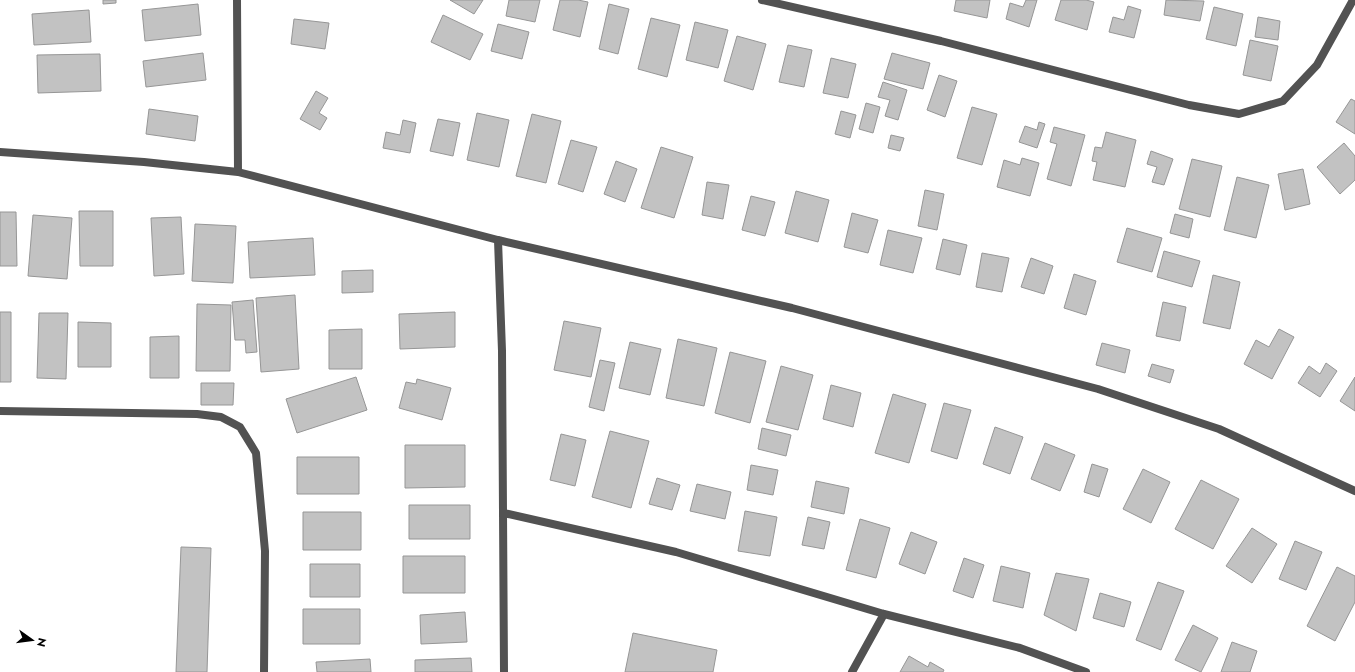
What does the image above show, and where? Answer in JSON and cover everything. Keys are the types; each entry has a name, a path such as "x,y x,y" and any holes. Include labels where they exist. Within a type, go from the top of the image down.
{"street":[{"path":"237,0 238,172"},
{"path":"762,0 941,41 1189,105 1239,114 1283,101 1317,65 1353,0"},
{"path":"0,152 144,162 238,172 498,240 792,308 1098,388 1218,429 1355,491"},
{"path":"498,240 502,351 504,672"},
{"path":"0,411 197,414 221,417 240,427 256,453 259,481 265,551 264,672"},
{"path":"504,513 676,552 884,614 1020,648 1086,672"},
{"path":"852,672 884,614"}],"building":[{"path":"103,0 116,0 116,3 103,4"},
{"path":"450,0 483,0 474,14"},
{"path":"509,0 540,0 535,22 506,16"},
{"path":"560,0 578,0 588,2 580,37 553,30"},
{"path":"956,0 990,0 987,18 954,11"},
{"path":"1026,0 1037,0 1029,27 1006,19 1010,3 1023,7"},
{"path":"1061,0 1086,0 1094,2 1087,30 1055,20"},
{"path":"1166,0 1204,1 1200,21 1164,15"},
{"path":"198,4 201,35 145,41 142,10"},
{"path":"609,4 629,9 618,54 599,49"},
{"path":"1128,6 1141,10 1134,38 1109,32 1113,17 1124,20"},
{"path":"1214,7 1243,14 1236,46 1206,39"},
{"path":"89,10 91,42 34,45 32,14"},
{"path":"443,15 483,34 470,60 431,42"},
{"path":"1258,17 1280,21 1278,40 1255,37"},
{"path":"651,18 680,25 667,77 638,69"},
{"path":"294,19 329,23 325,49 291,44"},
{"path":"695,22 728,30 718,68 686,60"},
{"path":"498,24 529,32 522,59 491,51"},
{"path":"737,36 766,44 753,90 724,81"},
{"path":"1250,40 1278,46 1271,81 1243,75"},
{"path":"788,45 812,50 804,87 779,82"},
{"path":"203,53 206,80 146,87 143,61"},
{"path":"892,53 930,63 923,89 884,79"},
{"path":"100,54 101,91 38,93 37,55"},
{"path":"831,58 856,64 848,98 823,93"},
{"path":"939,75 957,81 945,117 927,110"},
{"path":"883,82 907,90 898,120 885,116 890,100 878,97"},
{"path":"316,91 328,98 319,113 327,118 320,130 300,119"},
{"path":"1351,99 1355,101 1355,134 1336,122"},
{"path":"866,103 880,107 873,133 859,129"},
{"path":"972,107 997,114 982,165 957,158"},
{"path":"149,109 198,116 195,141 146,134"},
{"path":"841,111 856,115 850,138 835,134"},
{"path":"477,113 509,120 499,167 467,160"},
{"path":"532,114 561,121 546,183 516,176"},
{"path":"438,119 460,123 453,156 430,151"},
{"path":"403,120 416,123 410,153 383,148 386,132 400,135"},
{"path":"1039,122 1045,124 1037,148 1019,142 1025,126 1037,130"},
{"path":"1054,127 1085,135 1071,186 1047,179 1057,144 1050,142"},
{"path":"1106,132 1136,140 1125,187 1093,180 1097,162 1092,161 1095,147 1102,148"},
{"path":"891,135 904,138 900,151 888,148"},
{"path":"571,140 597,147 583,192 558,184"},
{"path":"1344,143 1355,156 1355,180 1340,194 1317,167"},
{"path":"661,147 693,157 674,218 641,208"},
{"path":"1151,151 1173,159 1164,185 1152,182 1157,167 1147,164"},
{"path":"1022,158 1039,163 1030,196 997,187 1004,160 1020,165"},
{"path":"1192,159 1222,166 1210,217 1179,209"},
{"path":"616,161 637,169 625,202 604,194"},
{"path":"1303,169 1310,204 1285,210 1278,174"},
{"path":"1237,177 1269,185 1256,238 1224,230"},
{"path":"707,182 729,185 723,219 702,215"},
{"path":"925,190 944,194 937,230 918,226"},
{"path":"796,191 829,200 818,242 785,233"},
{"path":"751,196 775,202 765,236 742,230"},
{"path":"79,211 113,211 113,266 80,266"},
{"path":"0,212 16,212 17,266 0,266"},
{"path":"852,213 878,220 868,253 844,247"},
{"path":"1175,214 1193,219 1189,238 1170,233"},
{"path":"33,215 72,218 67,279 28,276"},
{"path":"181,217 184,274 154,276 151,218"},
{"path":"195,224 236,226 233,283 192,281"},
{"path":"1127,228 1162,238 1152,272 1117,262"},
{"path":"888,230 922,238 913,273 880,265"},
{"path":"313,238 315,275 250,278 248,242"},
{"path":"943,239 967,245 960,275 936,269"},
{"path":"1164,251 1200,261 1192,287 1157,277"},
{"path":"982,253 1009,258 1002,292 976,287"},
{"path":"1031,258 1053,266 1044,294 1021,287"},
{"path":"373,270 373,292 342,293 342,271"},
{"path":"1074,274 1096,281 1086,315 1064,308"},
{"path":"1213,275 1240,282 1230,329 1203,323"},
{"path":"295,295 299,369 261,372 256,298"},
{"path":"253,300 257,352 246,353 245,340 235,340 232,302"},
{"path":"1163,302 1186,307 1180,341 1156,336"},
{"path":"197,304 231,305 230,371 196,371"},
{"path":"0,312 11,312 11,382 0,382"},
{"path":"455,312 455,347 400,349 399,314"},
{"path":"39,313 68,313 66,379 37,378"},
{"path":"564,321 601,328 591,377 554,370"},
{"path":"78,322 111,323 111,367 78,367"},
{"path":"362,329 362,369 329,369 329,330"},
{"path":"1279,329 1294,337 1272,379 1244,364 1256,340 1269,347"},
{"path":"179,336 179,378 150,378 150,337"},
{"path":"678,339 717,348 704,406 666,398"},
{"path":"630,342 661,349 650,395 619,388"},
{"path":"1102,343 1130,350 1125,373 1096,365"},
{"path":"730,352 766,361 750,423 715,413"},
{"path":"600,360 615,363 604,411 589,407"},
{"path":"1326,363 1337,371 1320,397 1298,383 1309,366 1320,374"},
{"path":"1152,364 1174,370 1170,383 1148,376"},
{"path":"781,366 813,375 798,430 766,422"},
{"path":"356,377 367,410 297,433 286,399"},
{"path":"1355,377 1355,411 1340,401"},
{"path":"417,379 451,388 442,420 399,408 406,382 416,384"},
{"path":"201,383 234,383 233,405 201,405"},
{"path":"831,385 861,393 853,427 823,419"},
{"path":"893,394 926,404 909,463 875,453"},
{"path":"944,403 971,410 957,459 931,451"},
{"path":"995,427 1023,437 1010,474 983,464"},
{"path":"762,428 791,435 786,456 758,449"},
{"path":"610,431 649,441 631,508 592,497"},
{"path":"561,434 586,440 575,486 550,480"},
{"path":"1045,443 1075,455 1060,491 1031,479"},
{"path":"405,445 465,445 465,487 405,488"},
{"path":"297,457 359,457 359,494 297,494"},
{"path":"1092,464 1108,469 1099,497 1084,492"},
{"path":"751,465 778,470 773,495 747,490"},
{"path":"1143,469 1170,482 1151,523 1123,509"},
{"path":"657,478 680,485 672,510 649,504"},
{"path":"1201,480 1239,499 1213,549 1175,529"},
{"path":"816,481 849,488 844,514 811,507"},
{"path":"697,484 731,492 725,519 690,511"},
{"path":"409,505 470,505 470,539 409,539"},
{"path":"745,511 777,517 770,556 738,551"},
{"path":"303,512 361,512 361,550 303,550"},
{"path":"808,517 830,522 824,549 802,545"},
{"path":"860,519 890,528 876,578 846,570"},
{"path":"1252,528 1277,544 1252,583 1226,566"},
{"path":"911,532 937,542 925,574 899,564"},
{"path":"1295,541 1322,552 1306,590 1279,579"},
{"path":"181,547 211,548 207,672 176,672"},
{"path":"403,556 465,556 465,593 403,593"},
{"path":"964,558 984,565 973,598 953,591"},
{"path":"310,564 360,564 360,597 310,597"},
{"path":"1001,566 1030,573 1023,608 993,601"},
{"path":"1337,567 1355,576 1355,602 1335,641 1307,626"},
{"path":"1056,573 1089,579 1076,631 1044,615"},
{"path":"1158,582 1184,591 1161,650 1136,640"},
{"path":"1100,593 1131,602 1124,627 1093,618"},
{"path":"303,609 360,609 360,644 303,644"},
{"path":"465,612 467,642 421,644 420,615"},
{"path":"1193,625 1218,638 1201,672 1175,660"},
{"path":"633,633 717,650 713,672 625,672"},
{"path":"1232,642 1257,651 1250,672 1221,672"},
{"path":"909,656 928,667 930,662 944,670 943,672 900,672"},
{"path":"471,658 472,672 415,672 415,660"},
{"path":"370,659 371,672 317,672 316,662"}]}
